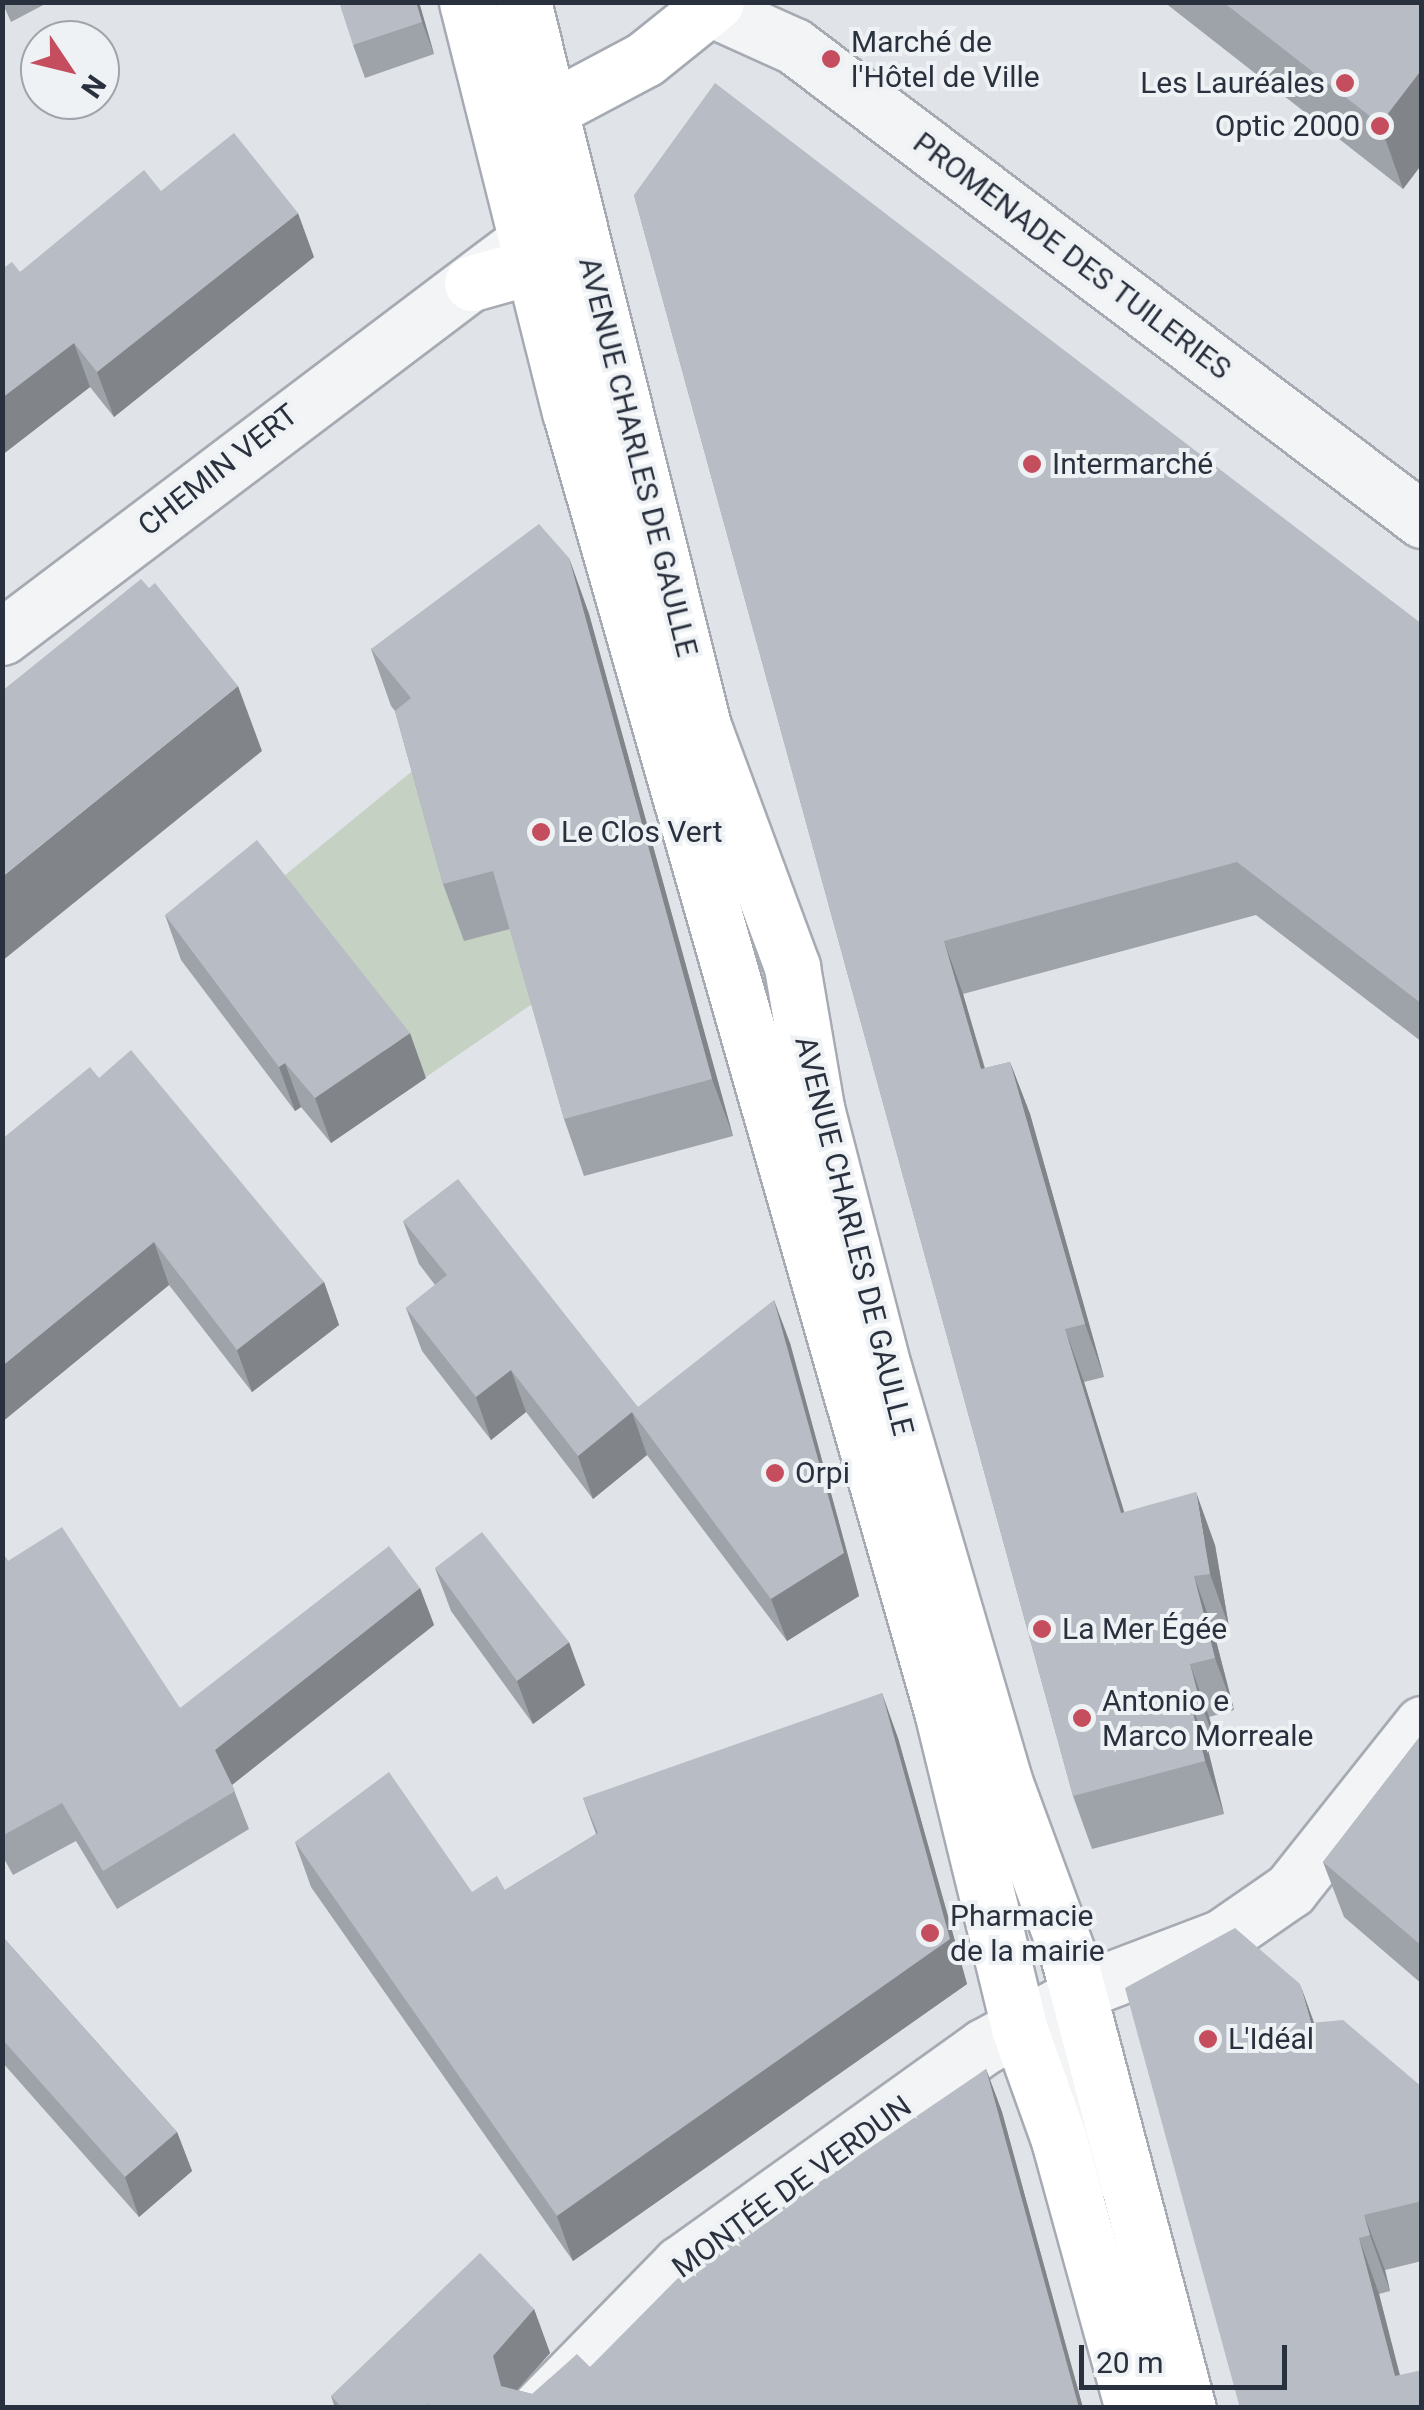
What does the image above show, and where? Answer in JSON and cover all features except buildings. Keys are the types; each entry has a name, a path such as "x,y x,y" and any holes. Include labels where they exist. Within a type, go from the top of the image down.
{"main road":[{"name":"AVENUE CHARLES DE GAULLE","path":"467,2 534,275 942,1711 1019,2028 1060,2140 1132,2408"},
{"path":"491,2 510,74 533,102 551,109 645,59 714,6"},
{"name":"AVENUE CHARLES DE GAULLE","path":"523,2 704,726 792,967 816,1108 884,1370 1003,1778 1077,1996 1188,2408"},
{"path":"534,275 558,281 576,315 704,726"}],"street":[{"name":"PROMENADE DES TUILERIES","path":"714,6 794,46 1422,520"},
{"name":"CHEMIN VERT","path":"2,637 454,294 534,275 556,164 551,109"},
{"name":"MONTÉE DE VERDUN","path":"539,2408 680,2264 1019,2028 1077,1996 1210,1944 1290,1890 1422,1724"},
{"path":"1019,2028 1044,2036 1062,2051 1102,2171 1157,2381 1176,2408"}],"green space":[{"path":"416,768 514,927 535,1002 426,1077 273,885"}],"place":[{"name":"Marché de l'Hôtel de Ville","path":"831,59"},
{"name":"Les Lauréales","path":"1345,83"},
{"name":"Optic 2000","path":"1380,126"},
{"name":"Intermarché","path":"1032,464"},
{"name":"Le Clos Vert","path":"541,832"},
{"name":"Orpi","path":"775,1473"},
{"name":"La Mer Égée","path":"1042,1629"},
{"name":"Antonio e Marco Morreale","path":"1082,1718"},
{"name":"Pharmacie de la mairie","path":"930,1933"},
{"name":"L'Idéal","path":"1208,2039"}]}
